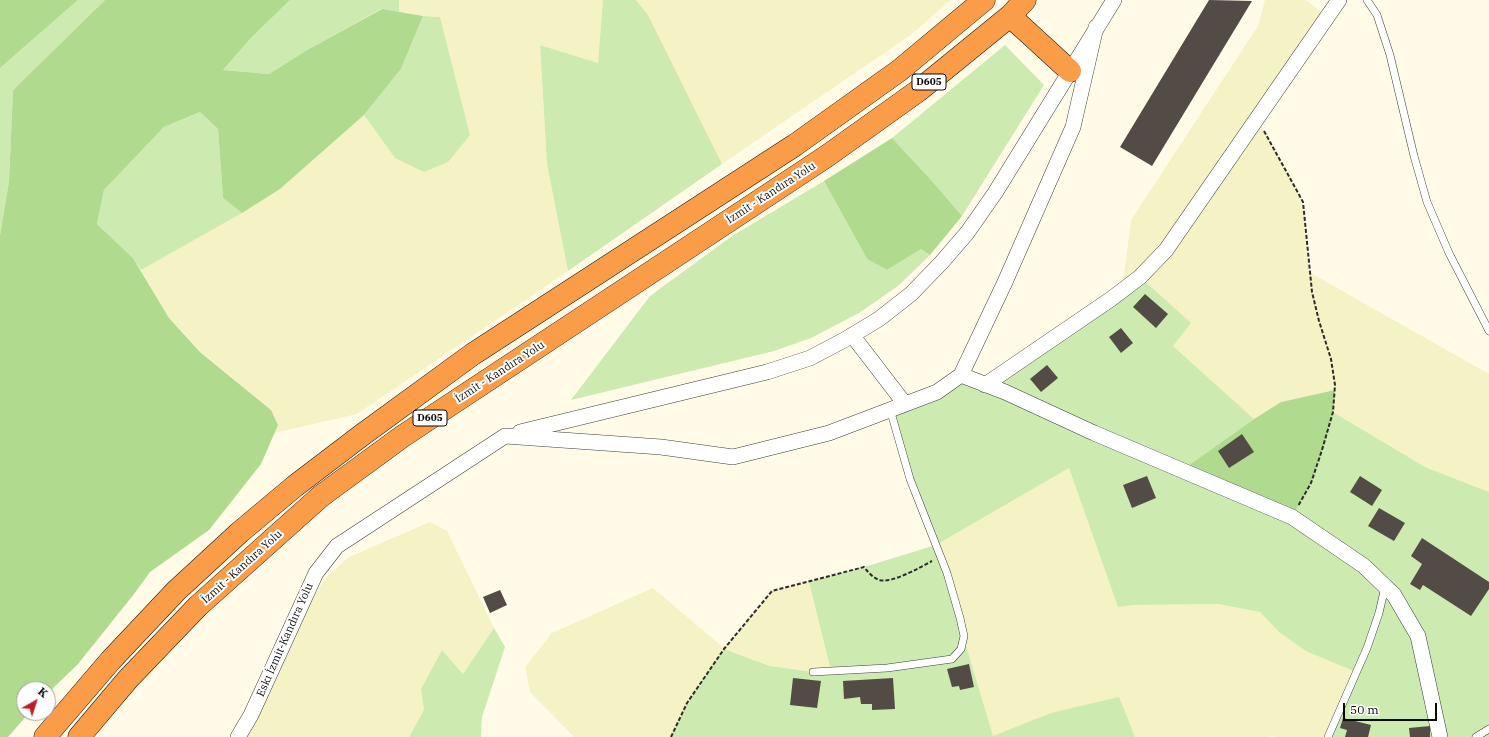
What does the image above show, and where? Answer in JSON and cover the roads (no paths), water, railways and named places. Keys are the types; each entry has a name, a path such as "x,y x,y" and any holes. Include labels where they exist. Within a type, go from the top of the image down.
{"highway":[{"path":"45,737 111,660 176,591 235,536 295,486 473,354 795,145 900,70 984,0"},
{"name":"D605","path":"1010,16 1024,0"},
{"path":"1010,16 1070,71"},
{"name":"İzmit - Kandıra Yolu","path":"79,737 128,679 198,606 321,496 403,436 827,156 918,91 1010,16"}],"street":[{"path":"505,436 767,372 810,358 879,319 911,294 967,233 996,193 1096,27 1114,0"},
{"path":"985,385 1111,299 1140,277 1166,250 1339,0"},
{"path":"505,436 660,446 732,457 829,433 937,392 961,375 1005,282 1073,127 1096,27"},
{"path":"852,335 905,404"},
{"path":"961,375 1292,517 1364,566 1394,595 1418,636 1440,737"},
{"name":"Eskı İzmit-Kandıra Yolu","path":"238,737 252,715 316,573 337,546 505,436"}],"lane":[{"path":"1367,0 1377,15 1390,55 1414,156 1427,202 1448,253 1489,331"},
{"path":"812,672 887,668 952,659 961,649 964,636 960,618 940,556 910,479 890,409"},
{"path":"1328,737 1367,648 1379,613 1386,586"},
{"path":"1476,737 1489,730"}]}
